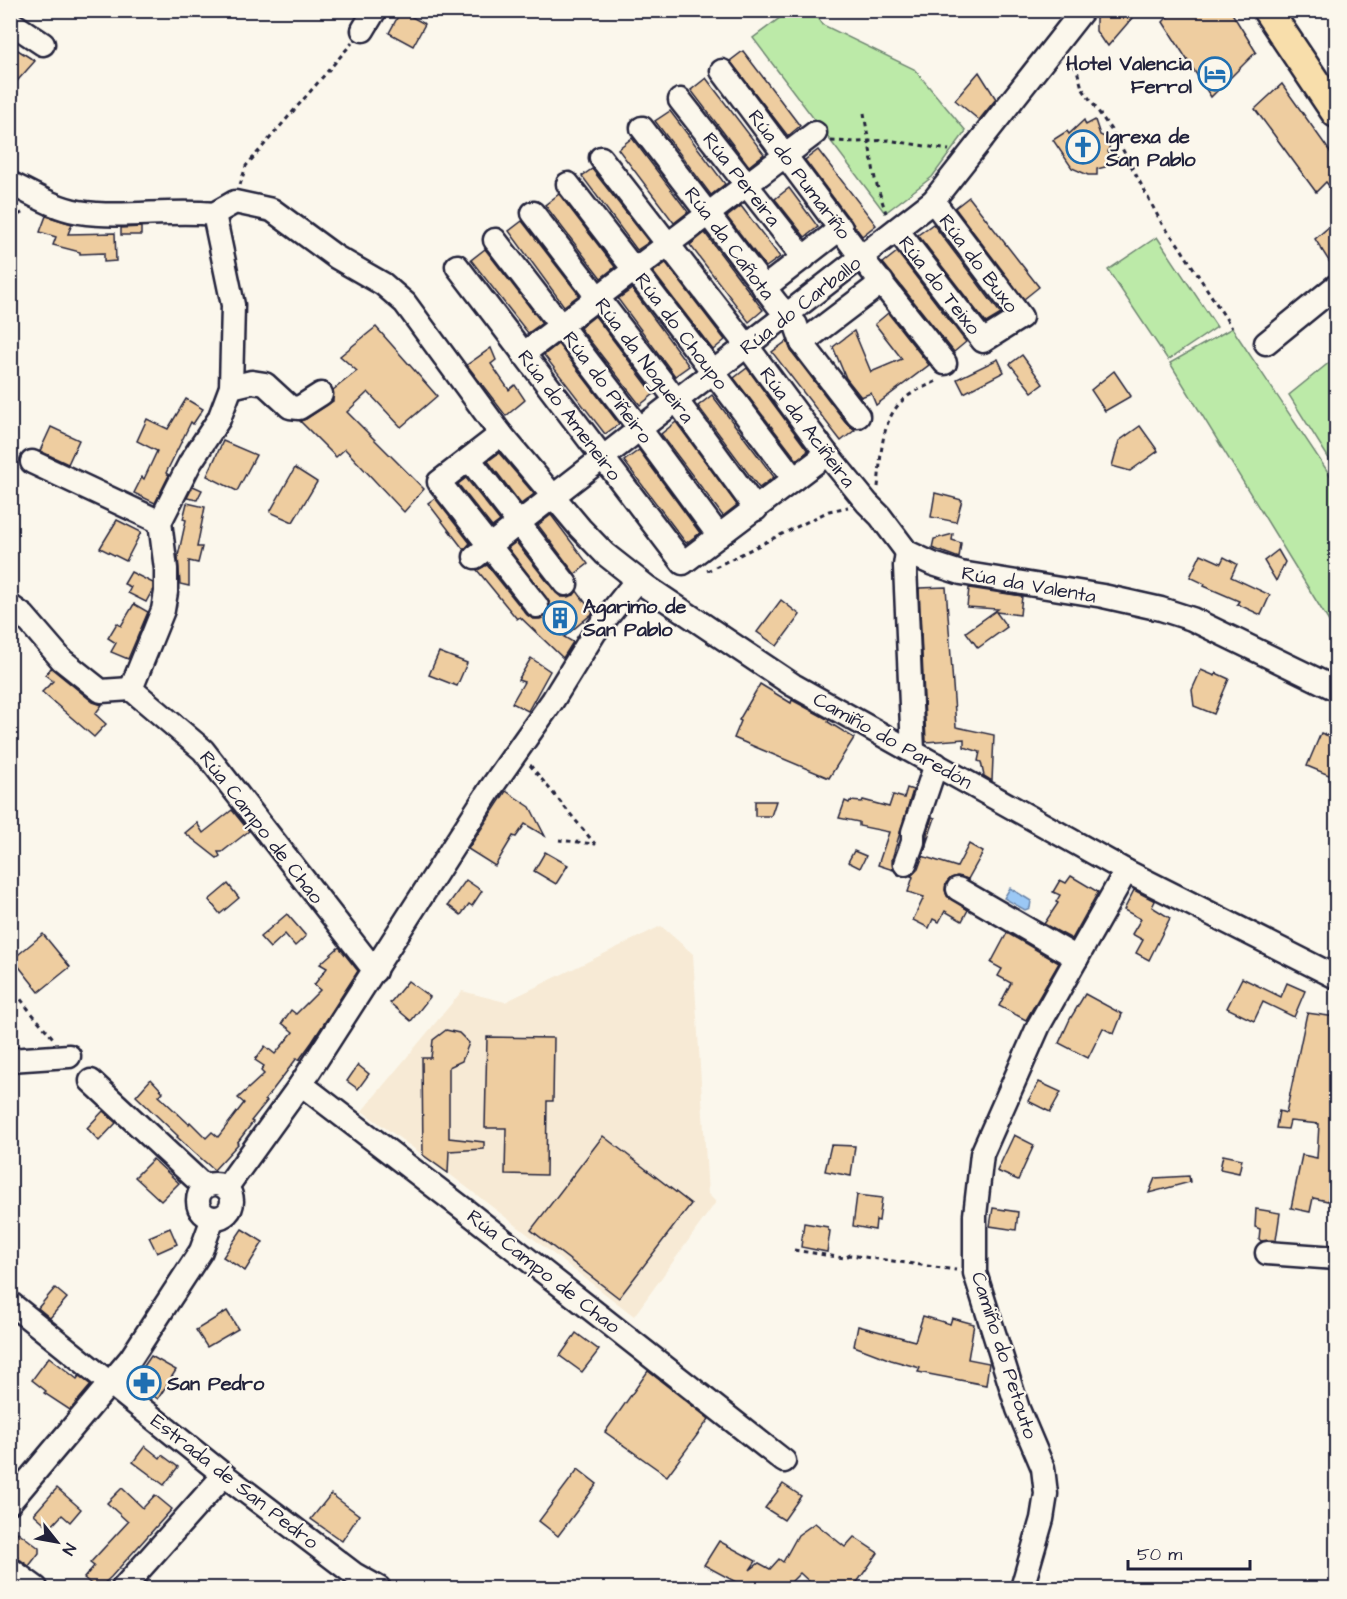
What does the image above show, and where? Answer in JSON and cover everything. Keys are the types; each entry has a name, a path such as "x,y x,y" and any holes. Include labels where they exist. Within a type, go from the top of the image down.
{"main road":[{"path":"1268,10 1336,113"}],"street":[{"path":"363,30 375,10"},
{"name":"Rúa do Carballo","path":"482,551 861,257 891,221 933,201 1055,46 1072,16"},
{"path":"10,22 43,44"},
{"name":"Rúa do Pumariño","path":"722,71 882,282 945,370"},
{"name":"Rúa Pereira","path":"680,99 804,258"},
{"name":"Rúa da Cañota","path":"642,128 796,325 802,343 858,416"},
{"path":"523,354 816,133"},
{"name":"Rúa da Aciñeira","path":"602,158 827,454 907,552"},
{"path":"10,183 44,200 77,211 115,215 190,211 214,214 235,202"},
{"name":"Rúa do Choupo","path":"568,184 794,479"},
{"name":"Rúa do Buxo","path":"933,201 1021,317 983,341"},
{"name":"Camiño do Paredón","path":"235,202 272,210 336,257 383,284 405,303 501,434 552,495 605,554 637,580 793,685 1126,871 1336,977"},
{"name":"Rúa da Nogueira","path":"532,213 677,400 756,509"},
{"path":"10,606 24,616 62,660 101,691 131,689 163,610 166,569 160,522 190,463 219,418 231,387 233,305 214,214"},
{"name":"Rúa do Teixo","path":"891,221 983,341"},
{"name":"Rúa do Carballo","path":"765,288 841,228"},
{"name":"Rúa do Piñeiro","path":"495,240 719,536"},
{"name":"Rúa do Ameneiro","path":"457,266 602,458 690,569"},
{"path":"802,343 882,282"},
{"path":"1266,343 1336,286"},
{"path":"231,387 252,382 265,384 290,407 299,408 321,394"},
{"path":"501,434 439,482 482,551 537,606"},
{"path":"690,569 719,536 827,454"},
{"path":"469,459 566,584"},
{"path":"32,462 160,522"},
{"path":"907,552 905,566 913,752"},
{"name":"Rúa da Valenta","path":"907,552 961,573 1161,609 1192,620 1336,689"},
{"path":"216,1188 302,1084 595,632 637,580"},
{"name":"Rúa Campo de Chao","path":"131,689 203,750 375,971"},
{"path":"905,864 913,842 913,832 936,764"},
{"name":"Camiño do Petouto","path":"1022,1588 1042,1519 1046,1494 1043,1468 1018,1409 975,1273 975,1215 982,1155 1039,1025 1126,871"},
{"path":"958,889 1077,958"},
{"path":"10,1060 69,1056"},
{"path":"10,1502 131,1358 201,1251 213,1218 224,1216 230,1208 231,1197 216,1188 91,1081"},
{"name":"Rúa Campo de Chao","path":"302,1084 475,1217 784,1461"},
{"path":"1267,1253 1336,1258"},
{"name":"Estrada de San Pedro","path":"10,1303 224,1475 354,1574 379,1588"},
{"path":"123,1588 224,1475"},
{"path":"10,1569 36,1588"}],"path":[{"path":"235,202 246,166 363,30"},
{"path":"1055,46 1077,70 1082,88 1116,137 1162,224 1178,244 1232,328"},
{"path":"864,113 875,180 891,221"},
{"path":"816,133 821,140 857,142 888,140 951,150"},
{"path":"690,569 829,511 873,509 885,432 890,415 903,399 945,370"},
{"path":"506,767 525,759 595,844 559,840"},
{"path":"10,985 69,1056"},
{"path":"794,1250 844,1258 850,1255 975,1273"}],"shaded area":[{"path":"661,926 693,954 708,1194 716,1202 634,1316 448,1173 362,1111 462,991 505,1002"}],"green space":[{"path":"789,11 814,11 823,25 914,69 966,131 932,177 885,213 753,38"},
{"path":"1157,237 1217,327 1168,360 1108,270"},
{"path":"1232,328 1336,484 1336,633 1170,363"},
{"path":"1336,357 1336,470 1289,395"}],"water":[{"path":"1010,888 1031,901 1030,908 1025,910 1004,898"}],"building":[{"path":"1102,10 1139,10 1108,46 1096,31 1096,19"},
{"name":"Hotel Valencia Ferrol","path":"1174,10 1230,10 1256,52 1211,97 1163,22"},
{"path":"401,11 425,24 413,46 389,33"},
{"path":"10,45 35,61 10,89"},
{"path":"743,51 800,126 788,136 730,61"},
{"path":"979,72 996,99 979,120 955,100"},
{"path":"706,78 764,154 749,166 691,90"},
{"path":"1282,84 1336,160 1336,195 1326,182 1316,192 1255,109"},
{"path":"670,111 725,184 711,195 655,121"},
{"name":"Igrexa de San Pablo","path":"1084,120 1086,125 1095,120 1100,135 1107,138 1110,144 1108,152 1119,157 1105,167 1097,169 1097,175 1088,175 1072,168 1053,140 1067,131 1069,134"},
{"path":"632,138 688,212 674,223 618,149"},
{"path":"818,150 876,225 862,236 805,160"},
{"path":"592,169 649,242 637,250 582,176"},
{"path":"789,188 818,227 805,237 775,199"},
{"path":"559,194 615,267 601,278 545,205"},
{"path":"969,197 1039,287 1024,299 955,208"},
{"path":"741,206 780,257 766,267 727,217"},
{"path":"46,216 72,224 68,234 115,233 116,261 104,262 104,253 80,254 80,252 53,245 56,237 40,232"},
{"path":"522,221 579,295 564,306 509,231"},
{"path":"1336,221 1336,272 1315,239"},
{"path":"933,224 1001,314 986,323 918,235"},
{"path":"141,227 141,235 121,235 121,228"},
{"path":"705,233 763,310 749,322 690,245"},
{"path":"485,249 542,323 528,333 471,260"},
{"path":"897,252 966,342 954,352 883,263"},
{"path":"666,263 725,340 713,350 653,272"},
{"path":"632,289 689,366 675,376 618,299"},
{"path":"888,313 929,365 876,405 871,393 861,397 846,378 833,347 854,331 871,372 902,359 875,324"},
{"path":"595,316 654,394 640,405 580,328"},
{"path":"376,327 437,396 401,427 368,392 347,412 424,489 404,512 345,449 336,457 300,421 333,401 333,390 357,371 340,356"},
{"path":"787,341 791,351 847,424 855,430 841,441 772,352"},
{"path":"558,344 619,424 605,434 544,355"},
{"path":"491,348 496,360 491,364 509,390 515,385 525,400 506,416 467,365"},
{"path":"1022,355 1043,384 1032,392 1010,364"},
{"path":"998,359 1004,372 964,393 957,379"},
{"path":"747,368 808,451 797,460 734,378"},
{"path":"1114,371 1131,396 1105,411 1091,390"},
{"path":"712,395 774,477 759,488 698,406"},
{"path":"186,399 203,409 193,424 191,422 166,473 169,475 155,503 134,493 142,477 144,479 157,451 137,441 147,419 168,429"},
{"path":"676,422 737,505 723,516 661,434"},
{"path":"1140,426 1158,451 1130,471 1112,466 1119,441"},
{"path":"51,427 79,440 68,464 40,451"},
{"path":"223,441 256,455 237,491 207,476"},
{"path":"639,450 700,533 686,543 624,461"},
{"path":"499,453 534,494 521,504 488,461"},
{"path":"295,468 317,482 293,522 270,512"},
{"path":"466,478 500,521 492,527 458,484"},
{"path":"193,486 202,490 197,500 187,498"},
{"path":"935,493 962,500 956,522 931,517"},
{"path":"435,498 470,543 464,550 428,503"},
{"path":"187,503 205,507 197,547 202,547 198,563 189,561 189,586 180,584 178,556 186,520 183,519"},
{"path":"551,515 588,564 575,574 538,525"},
{"path":"117,520 141,532 126,561 100,548"},
{"path":"953,534 952,540 961,543 959,558 932,548 934,539"},
{"path":"516,542 556,593 561,597 567,597 574,595 577,591 593,613 564,637 573,642 563,658 520,617 517,619 477,570 487,565 527,615 533,619 545,617 550,610 550,603 508,548"},
{"path":"1278,550 1285,562 1276,581 1264,561"},
{"path":"1201,554 1221,563 1224,557 1237,564 1231,577 1270,595 1261,615 1237,604 1239,601 1204,586 1205,584 1190,577"},
{"path":"131,572 153,583 153,589 146,602 128,593 131,587 124,584"},
{"path":"946,587 956,727 994,735 992,781 984,776 981,762 978,761 980,752 964,747 964,739 926,742 919,588"},
{"path":"969,588 1022,596 1020,615 996,612 1007,627 978,648 966,632 998,609 967,607"},
{"path":"781,600 800,615 777,646 757,632"},
{"path":"134,604 148,612 128,659 111,652 116,643 108,638 117,623 121,626"},
{"path":"439,652 467,663 457,686 429,675"},
{"path":"531,658 550,671 528,711 512,703 524,682 518,680"},
{"path":"51,668 93,702 102,705 95,714 106,724 94,737 42,692 53,681 45,675"},
{"path":"1201,670 1229,679 1214,714 1194,706 1192,690"},
{"path":"760,684 791,703 792,700 829,720 828,722 854,738 829,778 734,738 741,721 739,720"},
{"path":"1321,733 1336,739 1336,778 1307,766"},
{"path":"907,788 913,790 892,859 893,870 878,865 889,832 859,826 859,822 839,818 845,801 849,803 863,800 889,807 893,795 904,798"},
{"path":"506,791 530,807 545,836 525,824 516,837 513,836 495,866 468,849"},
{"path":"755,801 776,801 771,816 755,816"},
{"path":"232,810 249,831 222,852 218,852 220,856 217,858 185,833 197,823 203,833"},
{"path":"932,817 935,818 926,844 927,834"},
{"path":"969,844 983,852 968,879 957,876 946,883 947,896 968,910 962,921 945,911 939,922 933,919 929,928 913,920 924,897 908,892 913,877 911,876 918,869 923,856 957,867"},
{"path":"854,851 866,856 860,868 848,862"},
{"path":"545,852 568,865 556,884 534,871"},
{"path":"1071,876 1098,892 1072,939 1044,924 1058,903 1056,902 1060,895 1053,892 1060,880 1066,883"},
{"path":"466,880 482,891 472,906 469,904 461,915 448,905"},
{"path":"228,884 239,898 220,914 209,900"},
{"path":"1134,890 1155,901 1152,907 1170,918 1149,960 1136,953 1143,940 1132,934 1141,919 1124,910"},
{"path":"287,914 306,936 295,946 285,934 270,948 260,937"},
{"path":"1007,933 1059,963 1026,1020 999,1006 1011,983 998,976 1002,969 991,963"},
{"path":"43,934 70,967 39,992 13,959"},
{"path":"339,947 358,971 299,1060 297,1058 265,1100 267,1101 251,1121 253,1122 238,1144 214,1170 136,1096 151,1079 163,1092 159,1096 189,1124 190,1122 206,1138 212,1132 218,1137 244,1103 238,1098 264,1074 261,1071 264,1066 255,1060 265,1046 275,1054 293,1032 282,1023 291,1010 296,1014 320,990 314,985 327,968 320,964"},
{"path":"1242,978 1281,997 1287,983 1305,991 1294,1017 1263,1002 1254,1021 1227,1008"},
{"path":"408,981 430,997 411,1021 390,1003"},
{"path":"1085,994 1122,1014 1114,1034 1103,1028 1088,1058 1059,1043"},
{"path":"1307,1013 1336,1017 1336,1169 1334,1169 1328,1201 1313,1198 1310,1212 1291,1208 1302,1155 1317,1158 1319,1124 1290,1121 1288,1129 1276,1128 1279,1111 1286,1113"},
{"path":"446,1030 459,1033 469,1043 462,1061 449,1067 449,1138 484,1142 484,1149 449,1151 448,1173 423,1155 422,1058 431,1058 433,1040"},
{"path":"487,1037 554,1038 553,1101 547,1101 546,1175 505,1174 506,1128 485,1128"},
{"path":"358,1065 369,1074 358,1089 347,1081"},
{"path":"1039,1082 1061,1092 1050,1112 1028,1101"},
{"path":"103,1111 116,1123 99,1141 87,1128"},
{"path":"1014,1135 1034,1145 1018,1180 997,1171"},
{"path":"603,1136 691,1204 619,1298 531,1230"},
{"path":"831,1145 855,1146 851,1176 825,1171"},
{"path":"1223,1155 1242,1159 1239,1173 1220,1169"},
{"path":"153,1159 179,1183 161,1201 135,1177"},
{"path":"1189,1176 1190,1182 1149,1193 1155,1178"},
{"path":"857,1195 882,1198 879,1221 876,1220 875,1230 853,1226"},
{"path":"993,1208 1018,1212 1016,1230 990,1226"},
{"path":"1256,1209 1280,1213 1276,1240 1261,1241 1259,1239 1260,1229 1255,1227"},
{"path":"804,1223 828,1227 830,1231 827,1252 801,1247"},
{"path":"170,1228 177,1244 157,1253 149,1237"},
{"path":"242,1229 263,1242 245,1271 223,1257"},
{"path":"55,1288 67,1298 50,1318 38,1308"},
{"path":"227,1311 238,1329 207,1347 196,1330"},
{"path":"923,1316 950,1324 952,1318 974,1324 968,1359 989,1363 986,1385 918,1372 920,1368 854,1346 858,1326 915,1341"},
{"path":"576,1333 599,1350 582,1372 560,1356"},
{"path":"151,1356 176,1370 158,1399 142,1388 140,1372"},
{"path":"49,1357 77,1379 79,1376 91,1385 70,1410 44,1393 46,1391 32,1380"},
{"path":"648,1371 709,1419 667,1476 605,1432"},
{"path":"145,1446 160,1458 162,1455 178,1467 164,1485 133,1462"},
{"path":"578,1469 597,1484 558,1536 539,1521"},
{"path":"783,1484 801,1496 784,1520 765,1508"},
{"path":"57,1488 81,1509 70,1522 62,1515 50,1528 34,1514"},
{"path":"122,1488 143,1508 155,1495 172,1509 111,1577 96,1588 84,1578 94,1566 90,1563 128,1522 107,1503"},
{"path":"331,1494 359,1515 342,1541 311,1519"},
{"path":"815,1523 845,1547 854,1537 878,1553 853,1588 816,1588 800,1573 785,1588 747,1588 704,1565 719,1541 756,1561 750,1570 759,1563 770,1569 779,1559 783,1562 798,1535"},
{"path":"18,1532 39,1548 39,1553 29,1566 10,1552 10,1542"}],"place":[{"name":"Hotel Valencia Ferrol","path":"1215,74"},
{"name":"Igrexa de San Pablo","path":"1083,147"},
{"name":"Agarimo de San Pablo","path":"560,618"},
{"name":"San Pedro","path":"144,1383"}]}
